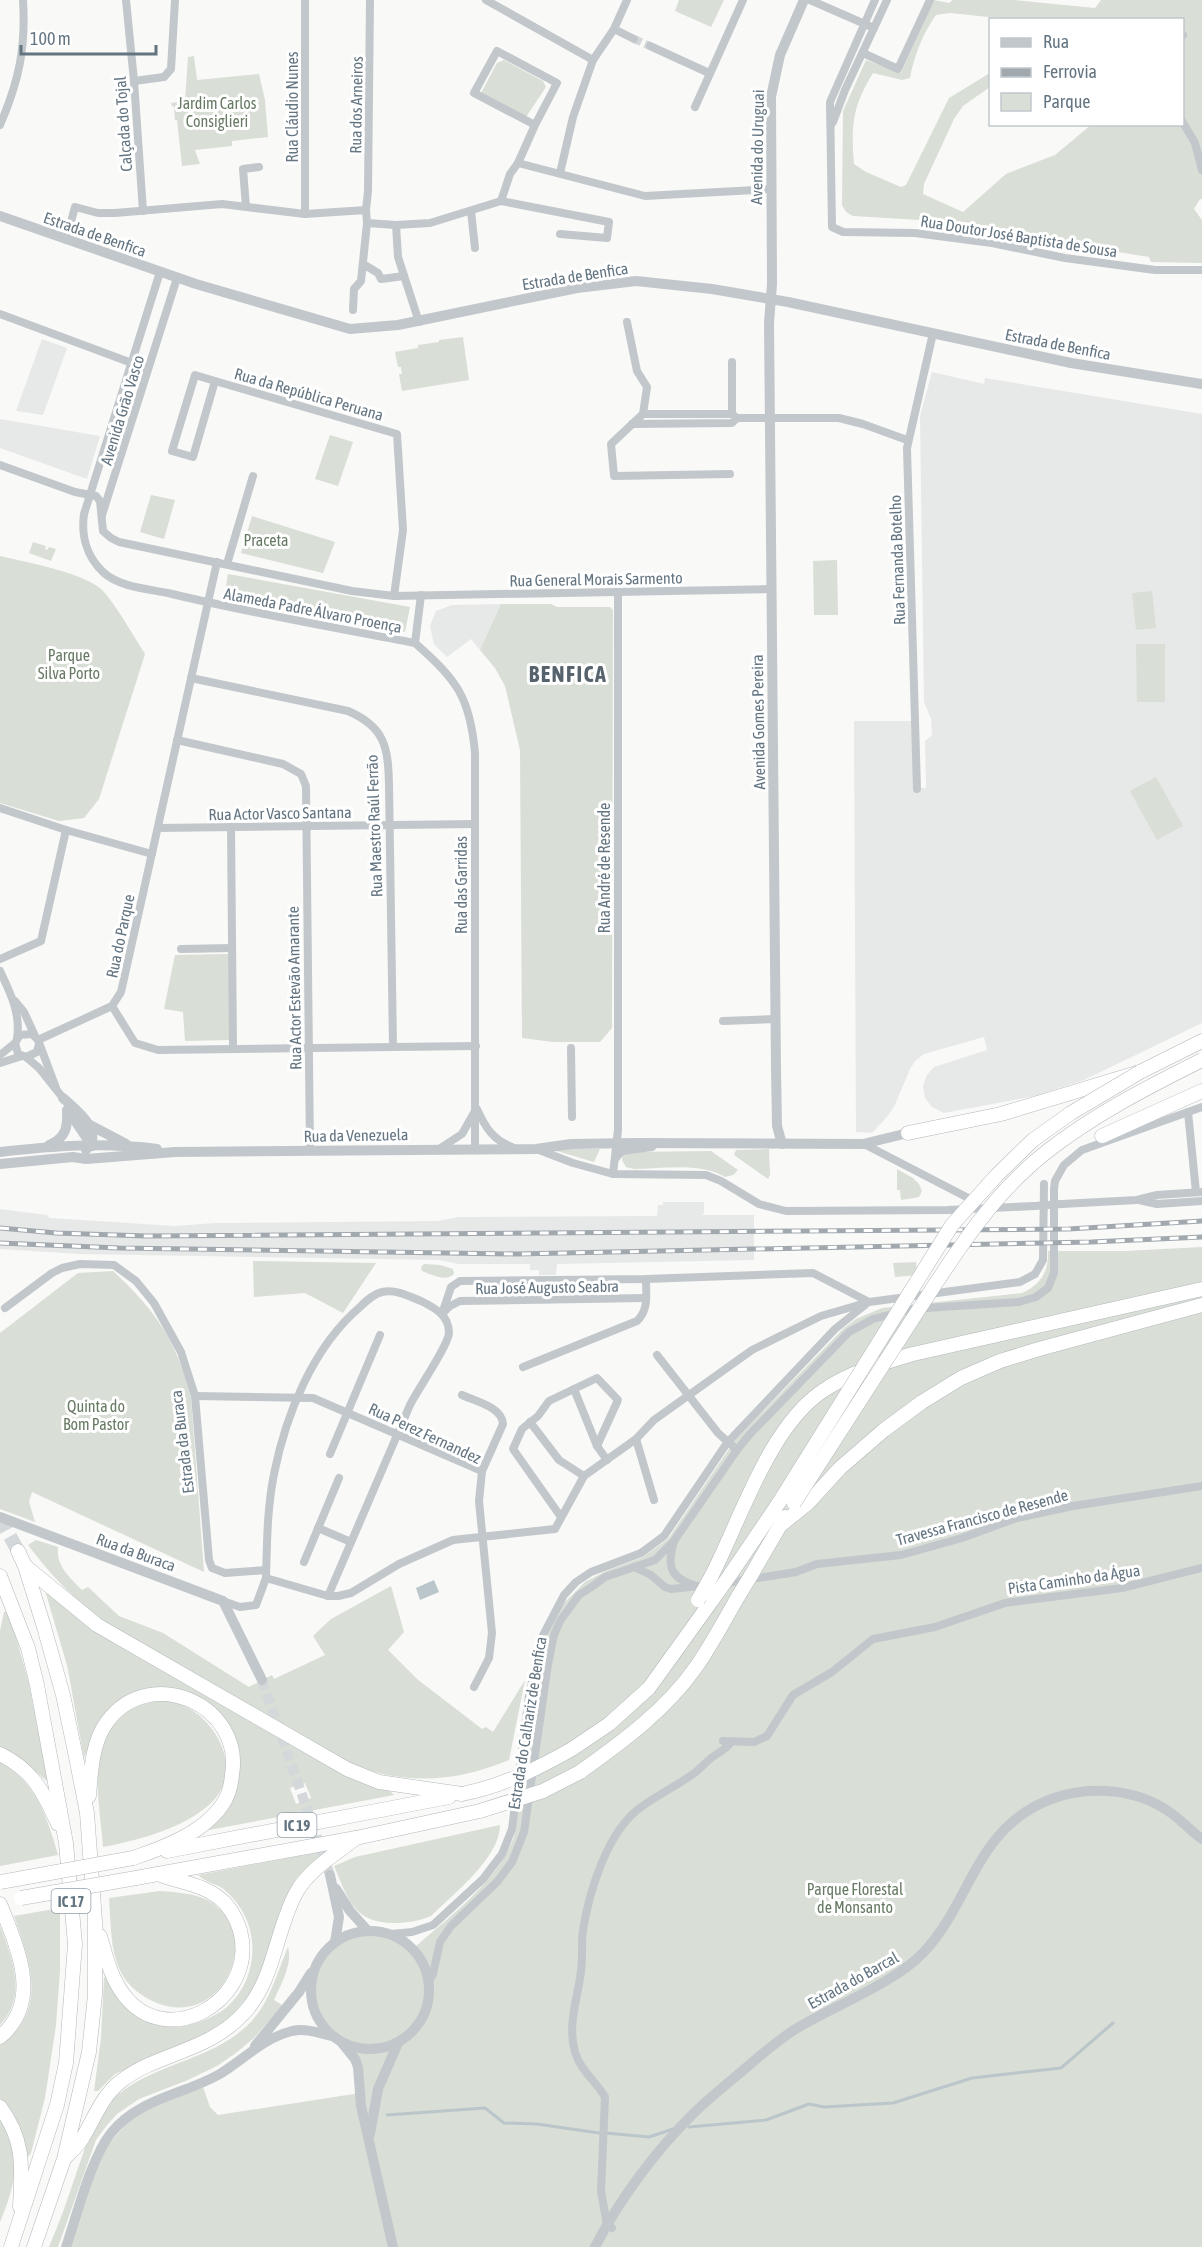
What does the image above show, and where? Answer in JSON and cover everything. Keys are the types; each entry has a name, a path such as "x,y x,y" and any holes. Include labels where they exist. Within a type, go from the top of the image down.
{"highway":[{"path":"782,1524 787,1502 952,1225 997,1175 1033,1140 1071,1113 1140,1072 1199,1043"},
{"path":"690,1630 787,1502 970,1230 1013,1182 1044,1154 1082,1125 1144,1089 1202,1060"},
{"path":"908,1133 1001,1114 1140,1072"},
{"path":"1102,1136 1202,1091"},
{"path":"690,1630 698,1593 711,1577 775,1442 798,1413 823,1390 867,1367 913,1354 1202,1289"},
{"path":"782,1524 808,1503 840,1468 884,1430 922,1402 961,1378 1000,1361 1039,1349 1202,1305"},
{"name":"IC 19","path":"0,1903 356,1838 480,1811 543,1791 580,1772 624,1741 660,1708 696,1668 782,1524"},
{"name":"IC 17","path":"18,1551 25,1566 63,1695 87,1813 95,1921 95,1995 89,2052 64,2159 34,2247"},
{"path":"25,1566 97,1625 347,1770 378,1782 462,1794"},
{"name":"IC 17","path":"0,1576 28,1648 38,1684 66,1843 75,1944 66,2063 57,2105 11,2247"},
{"name":"IC 19","path":"0,1882 462,1794 504,1783 537,1769 609,1724 649,1688 690,1630"},
{"path":"87,1813 91,1766 96,1744 106,1723 120,1707 140,1696 151,1694 184,1697 204,1707 222,1724 232,1744 234,1764 231,1787 222,1806 186,1836 162,1848 133,1858"},
{"path":"0,1754 22,1767 41,1787 66,1843"},
{"path":"64,2159 82,2140 104,2099 123,2080 154,2064 204,2044 243,2014 254,2002 266,1978 287,1912 301,1885 320,1865 356,1838"},
{"path":"95,1921 113,1978 132,2003 150,2014 170,2019 191,2017 211,2007 227,1992 239,1972 243,1951 237,1920 225,1903 205,1888 158,1874"},
{"path":"0,1903 22,1963 24,1990 20,2010 15,2020 0,2037"},
{"path":"0,2107 14,2130 21,2155 18,2228"}],"street":[{"path":"0,125 22,56 25,33 23,0"},
{"name":"Calçada do Tojal","path":"126,0 143,211"},
{"path":"134,81 164,77 171,69 176,0"},
{"name":"Rua Cláudio Nunes","path":"305,0 305,214"},
{"name":"Rua dos Arneiros","path":"367,223 370,0"},
{"path":"486,0 593,60"},
{"path":"560,173 573,117 593,60 614,29 627,0"},
{"path":"695,107 743,0"},
{"name":"Avenida do Uruguai","path":"771,300 770,110 774,80 786,40 804,0"},
{"path":"810,0 874,28"},
{"path":"832,125 830,102 833,92 875,0"},
{"path":"832,125 845,90 887,0"},
{"path":"863,53 898,69 930,0"},
{"path":"614,29 634,39"},
{"path":"650,45 709,74"},
{"path":"501,201 510,174 518,164 535,125 558,83 496,51 474,93 535,125"},
{"path":"1184,124 1195,143 1202,171"},
{"name":"Rua Doutor José Baptista de Sousa","path":"832,125 832,227 843,232 915,233 992,243 1065,258 1155,270 1202,270"},
{"path":"518,164 645,196 771,189"},
{"path":"246,207 243,169 259,168"},
{"path":"353,310 354,289 361,281 367,223 396,225 430,223 501,201 609,222 606,238 560,234"},
{"path":"66,240 75,207 98,213 222,204 305,214 366,210"},
{"path":"471,211 475,248"},
{"name":"Estrada de Benfica","path":"0,216 177,278 350,329 381,328 419,322 614,282 660,283 771,300 1071,363 1202,384"},
{"path":"396,225 398,257 419,322"},
{"path":"363,264 378,273 381,279 404,276"},
{"name":"Avenida Grão Vasco","path":"84,514 160,272"},
{"name":"Avenida Grão Vasco","path":"100,519 177,278"},
{"name":"Avenida Gomes Pereira","path":"771,300 770,418 777,1126 782,1144"},
{"path":"0,314 148,369"},
{"path":"627,322 637,371 647,387 643,414 611,444 614,476 730,474"},
{"name":"Rua Fernanda Botelho","path":"917,789 908,440 933,333"},
{"path":"632,424 732,423 735,416 732,362"},
{"name":"Rua da República Peruana","path":"215,381 193,458 172,451 195,375 397,434 403,530 394,596"},
{"path":"643,414 839,418 908,440"},
{"path":"0,465 75,492 90,493 98,498 100,519"},
{"path":"227,564 253,476"},
{"name":"Alameda Padre Álvaro Proença","path":"84,514 83,533 87,548 104,573 117,581 208,603 415,643 422,595 394,596 352,591 119,542 103,531 100,519"},
{"name":"Rua do Parque","path":"112,1006 122,992 217,562"},
{"name":"Rua General Morais Sarmento","path":"422,595 772,589"},
{"name":"Rua André de Resende","path":"613,1174 618,1143 618,592"},
{"name":"Rua das Garridas","path":"415,643 441,666 455,683 466,702 473,731 477,1107 475,1148"},
{"name":"Rua Maestro Raúl Ferrão","path":"191,678 348,711 364,718 382,738 388,756 393,1047"},
{"name":"Rua Actor Estevão Amarante","path":"177,740 283,764 301,774 306,786 310,1151"},
{"path":"0,808 66,830 152,854"},
{"name":"Rua Actor Vasco Santana","path":"158,828 475,824"},
{"path":"231,827 233,1049"},
{"path":"0,959 41,941 66,830"},
{"path":"181,949 232,948"},
{"path":"0,971 12,997 18,1023 16,1051 39,1068 56,1088"},
{"path":"12,997 24,1012 38,1040 56,1088 65,1104 91,1145 110,1157"},
{"path":"38,1040 112,1006 135,1043 158,1050 476,1046"},
{"path":"723,1021 776,1019"},
{"path":"0,1054 28,1033 38,1040"},
{"path":"0,1063 37,1052 38,1040"},
{"path":"571,1048 572,1117"},
{"path":"65,1104 88,1124 129,1145"},
{"path":"46,1147 60,1140 68,1126 65,1104"},
{"path":"439,1149 462,1134 477,1107"},
{"path":"477,1107 484,1125 494,1136 503,1144 520,1149"},
{"name":"Estrada do Calhariz de Benfica","path":"429,1981 441,1942 452,1926 497,1882 512,1862 524,1832 548,1664 554,1635 567,1608 604,1577 655,1560 674,1540 737,1450 849,1332 873,1319 911,1309 1019,1302 1036,1298 1047,1288 1053,1274 1054,1189 1055,1181 1064,1165 1082,1150 1202,1107"},
{"path":"863,1144 970,1199 994,1206 1137,1200 1157,1195 1199,1192 1188,1112"},
{"path":"73,1157 91,1145 93,1135 88,1124"},
{"name":"Rua da Venezuela","path":"1,1165 73,1157 110,1157 175,1152 536,1149 571,1144 618,1143 863,1144 908,1133"},
{"name":"Rua da Venezuela","path":"615,1159 622,1151 672,1144"},
{"name":"Rua da Venezuela","path":"0,1152 46,1147 129,1145 175,1152"},
{"name":"Rua da Venezuela","path":"536,1149 573,1163 613,1174 706,1175 721,1181 753,1201 775,1209 797,1211 948,1210 994,1206"},
{"path":"328,1596 397,1435 421,1384 447,1343 449,1331 442,1314 433,1307 400,1292 389,1291 373,1295 330,1337 299,1396 283,1439 274,1474 267,1527 266,1574 328,1596 351,1593 399,1564 453,1540 555,1528 584,1476 636,1439 654,1420 752,1350 821,1316 869,1302 1020,1282 1035,1274 1043,1260 1044,1184"},
{"path":"1137,1200 1157,1204 1202,1201"},
{"name":"Estrada da Buraca","path":"5,1308 37,1283 62,1268 80,1264 114,1265 154,1303 181,1352 195,1396 209,1560 212,1568 225,1573 266,1574"},
{"name":"Rua José Augusto Seabra","path":"442,1314 451,1287 460,1281 646,1279 813,1273 869,1302"},
{"path":"523,1367 637,1321 643,1315 646,1279"},
{"name":"Rua José Augusto Seabra","path":"442,1314 450,1306 460,1301 646,1298"},
{"name":"Estrada do Calhariz de Benfica","path":"391,1934 412,1932 433,1925 483,1879 502,1854 512,1829 529,1695 542,1637 558,1602 576,1582 591,1572 641,1553 664,1536 727,1443 835,1329 869,1302"},
{"path":"330,1454 380,1335"},
{"path":"657,1355 727,1443 737,1450"},
{"path":"561,1517 513,1449 522,1429 549,1401 597,1378 618,1400 597,1446"},
{"path":"574,1389 597,1446 607,1460"},
{"path":"462,1395 496,1411 503,1418 503,1424 482,1471"},
{"name":"Rua Perez Fernandez","path":"195,1396 313,1398 482,1471 479,1491 492,1633 489,1658 474,1687"},
{"path":"530,1422 559,1460 584,1476"},
{"path":"636,1439 654,1500"},
{"path":"304,1562 339,1478"},
{"name":"Travessa Francisco de Resende","path":"634,1567 651,1575 665,1587 698,1593 796,1572 818,1564 901,1555 962,1538 1017,1518 1073,1506 1202,1486"},
{"name":"Rua da Buraca","path":"0,1517 240,1607 256,1605 266,1574"},
{"path":"318,1528 351,1542"},
{"path":"674,1540 670,1553 672,1570 698,1593"},
{"name":"Pista Caminho da Água","path":"609,2227 602,2191 605,2097 578,2059 572,2028 573,2008 581,1971 583,1931 591,1892 605,1857 625,1821 642,1806 695,1773 710,1758 729,1746 727,1742 754,1742 767,1736 793,1695 832,1672 873,1639 935,1627 1005,1603 1122,1588 1202,1568"},
{"path":"224,1600 262,1680"},
{"name":"Estrada do Barcal","path":"595,2247 658,2152 700,2107 767,2049 805,2024 909,1968 935,1941 948,1922 991,1843 1019,1816 1053,1798 1076,1793 1110,1791 1158,1805 1202,1839"},
{"path":"335,1942 339,1917 331,1879 350,1911 368,1931"},
{"path":"66,2247 99,2152 128,2115 154,2101 218,2075 274,2037 290,2032 309,2030 337,2039 352,2047 376,2049 398,2043 421,2021 429,2002 427,1971 416,1952 391,1934 368,1931 345,1936 335,1942 299,1992 249,2053"},
{"path":"315,1968 311,1984 313,2007 317,2018 355,2058 358,2067 360,2098 393,2247"},
{"path":"369,2143 378,2089 398,2043"}],"shaded area":[{"path":"42,339 67,348 43,415 16,411"},
{"path":"932,372 984,384 985,378 1202,414 1202,1023 1084,1080 1035,1096 944,1113 932,1107 925,1098 923,1086 927,1075 934,1067 987,1050 984,1037 924,1054 915,1061 910,1069 894,1107 886,1118 872,1133 856,1132 854,721 914,721 913,788 926,788 925,741 932,735 931,719 924,702 920,416"},
{"path":"0,419 100,436 87,479 0,448"},
{"path":"501,604 480,650 471,639 447,657 434,644 430,626 436,611 452,605"},
{"path":"663,1202 704,1202 702,1215 754,1215 754,1260 557,1264 556,1275 539,1275 539,1270 530,1270 530,1264 459,1264 439,1260 80,1254 0,1249 0,1209 47,1215 50,1218 175,1226 215,1223 438,1221 458,1217 657,1216 658,1205 663,1205"},
{"path":"434,1580 439,1592 420,1600 416,1588"}],"green space":[{"path":"679,0 724,0 711,27 675,11"},
{"path":"934,0 949,3 953,0 1013,0 1095,8 1101,0 1202,0 1202,199 1194,209 1202,220 1202,263 1151,262 1149,257 919,220 853,216 846,212 842,205 843,111 866,60 901,73"},
{"name":"Jardim Carlos Consiglieri","path":"194,56 197,80 259,74 265,100 268,137 232,141 232,146 195,150 200,164 182,166 177,120 175,120 174,107 171,103 185,101 188,57"},
{"path":"504,60 543,81 546,87 526,117 481,93 497,63"},
{"path":"463,337 469,380 402,391 399,374 402,374 401,367 398,367 395,352 418,348 418,345 439,342 439,340"},
{"path":"330,435 353,442 338,486 315,479"},
{"path":"151,495 175,500 164,539 140,532"},
{"name":"Praceta","path":"252,516 335,542 323,573 241,553"},
{"path":"33,542 46,546 47,550 49,547 56,549 51,561 29,553"},
{"name":"Parque Silva Porto","path":"0,556 55,569 96,585 115,607 145,654 99,799 84,818 59,821 0,803"},
{"path":"837,560 838,615 814,615 813,561"},
{"path":"228,574 410,607 405,632 224,598"},
{"path":"1152,591 1156,628 1136,630 1132,593"},
{"path":"501,604 610,607 613,610 612,1028 600,1042 553,1042 522,1038 520,750 505,686 495,668 480,650"},
{"path":"1136,644 1165,644 1165,702 1137,702"},
{"path":"1156,777 1183,826 1157,840 1130,791"},
{"path":"229,954 230,1040 185,1041 183,1012 164,1009 175,955"},
{"path":"556,1149 600,1149 594,1162"},
{"path":"769,1149 770,1175 768,1179 734,1155 736,1150"},
{"path":"711,1151 738,1170 733,1175 725,1177 704,1169 634,1169 626,1167 622,1160 623,1155 628,1152"},
{"path":"897,1169 919,1184 922,1191 919,1197 901,1200 900,1190 897,1190"},
{"name":"Parque Florestal de Monsanto","path":"1202,1247 1202,2247 67,2247 101,2153 133,2116 203,2087 210,2107 218,2115 360,2093 354,2063 348,2048 319,2025 310,2010 308,1998 310,1985 320,1961 338,1942 356,1933 374,1932 391,1936 414,1948 471,1898 496,1870 514,1837 546,1640 550,1626 562,1605 585,1582 643,1557 668,1539 735,1440 844,1328 856,1319 882,1308 1022,1293 1034,1286 1042,1277 1047,1265 1048,1251 1125,1251"},
{"path":"253,1261 376,1263 343,1313 305,1293 254,1297"},
{"path":"916,1262 917,1275 895,1277 893,1263"},
{"path":"424,1264 453,1269 454,1274 443,1278 434,1276 422,1271 421,1267"},
{"name":"Quinta do Bom Pastor","path":"113,1271 152,1313 171,1343 185,1378 191,1398 204,1572 32,1492 29,1502 35,1522 0,1509 0,1333 78,1273"},
{"path":"36,1540 58,1547 61,1566 68,1576 82,1590 88,1587 119,1616 163,1633 249,1687 272,1675 274,1679 325,1655 313,1636 331,1619 391,1586 404,1632 388,1650 417,1679 482,1729 486,1727 493,1732 525,1680 509,1760 470,1773 432,1778 394,1776 355,1766 100,1618 67,1590 38,1558 28,1545"},
{"path":"51,1590 93,1629 115,1644 329,1767 389,1790 394,1795 204,1831 232,1795 238,1780 238,1756 233,1733 223,1718 207,1702 185,1692 163,1689 97,1727 84,1758 67,1665 46,1594","holes":["305,1783 311,1798 296,1804 290,1788"]},
{"path":"9,1611 29,1684 48,1782 25,1762 0,1747 0,1631 4,1612"},
{"path":"165,1700 182,1705 197,1714 210,1726 225,1757 226,1773 221,1789 210,1804 199,1813 173,1827 131,1841 103,1847 97,1775 106,1734 118,1718 137,1706"},
{"path":"0,1762 12,1770 31,1790 44,1814 58,1855 0,1866"},
{"path":"500,1825 492,1850 474,1875 431,1916 417,1920 399,1923 369,1919 348,1898 334,1866 355,1857"},
{"path":"327,1852 298,1876 290,1889 267,1958 253,1990 228,2020 197,2038 115,2074 98,2091 94,2091 106,1976 126,2002 143,2018 155,2024 170,2027 201,2021 215,2015 228,2006 244,1985 252,1959 251,1933 247,1921 239,1906 227,1892 198,1875"},
{"path":"160,1891 189,1894 205,1899 224,1913 233,1931 235,1952 230,1972 218,1990 202,2002 181,2007 157,2003 140,1994 130,1985 117,1962 114,1953 109,1898"},
{"path":"60,1908 60,1971 56,2025 45,2098 31,2153 27,2158 16,2121 0,2098 0,2045 15,2032 25,2017 30,2001 30,1968 14,1916"},
{"path":"0,1926 13,1964 15,1989 14,2002 9,2014 0,2025"},
{"path":"288,1947 288,1967 274,2000 282,2005 280,2008 254,2038 217,2066 139,2099 117,2114 96,2140 58,2247 49,2247 90,2136 104,2109 128,2087 147,2076 229,2040 246,2026 265,2002"},
{"path":"0,2117 12,2145 15,2170 10,2194 0,2222"}],"waterway":[{"path":"689,2127 766,2120 809,2104 824,2107 893,2103 972,2078 1061,2068 1113,2023"},
{"path":"387,2115 485,2108 504,2123 537,2124 599,2133"},
{"path":"606,2133 649,2137 673,2129"}],"tunnel":[{"path":"634,39 650,46"},
{"path":"0,1518 18,1551"},
{"path":"262,1680 330,1875"}],"railway":[{"path":"0,1228 56,1233 146,1236 1069,1229 1202,1221"},
{"path":"0,1243 119,1248 517,1254 1091,1242 1202,1237"}],"district":[{"name":"BENFICA","path":"568,674"}]}
